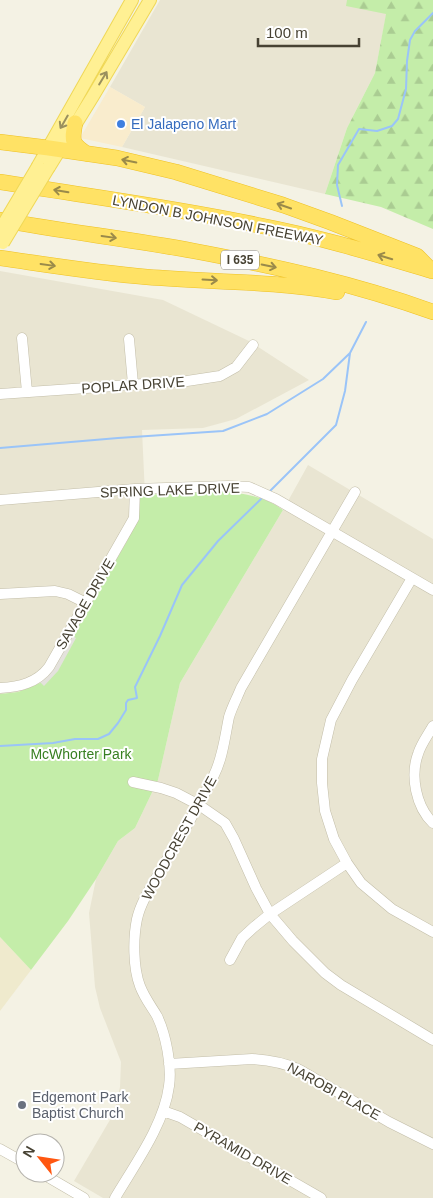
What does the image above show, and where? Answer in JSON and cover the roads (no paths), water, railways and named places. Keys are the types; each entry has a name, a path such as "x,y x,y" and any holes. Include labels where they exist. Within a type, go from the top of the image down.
{"highway":[{"path":"75,123 74,142 86,154"},
{"path":"0,142 118,158 176,172 283,205 330,222 417,256 432,271"},
{"name":"LYNDON B JOHNSON FREEWAY","path":"0,182 161,207 259,225 351,247 432,271"},
{"name":"I 635","path":"0,220 192,251 291,271 366,291 433,312"},
{"path":"0,258 140,276 310,287 374,300 433,316"}],"main road":[{"path":"54,149 75,123 108,42 132,0"},
{"path":"1,240 87,93 120,50 150,0"},
{"path":"108,42 120,50"}],"street":[{"path":"22,338 27,392"},
{"path":"129,339 133,384"},
{"name":"POPLAR DRIVE","path":"0,394 187,381 220,376 236,367 253,345"},
{"name":"SPRING LAKE DRIVE","path":"0,500 135,490 228,486 249,487 276,499 433,590"},
{"name":"SAVAGE DRIVE","path":"0,688 26,684 45,672 134,518 135,490"},
{"name":"WOODCREST DRIVE","path":"115,1198 157,1127 164,1111 170,1085 167,1046 163,1031 140,987 138,978 134,948 137,918 147,894 199,805 215,773 230,714 241,688 355,492"},
{"path":"412,578 352,680 332,720 322,759 322,783 325,811 334,839 361,883 392,909 433,932"},
{"path":"0,594 55,591 68,594 86,604"},
{"path":"433,726 418,752 414,767 417,798 428,819 433,823"},
{"path":"133,782 176,792 225,823 270,914 293,941 341,986 433,1040"},
{"path":"230,960 242,938 254,927 270,914 347,863"},
{"name":"NAROBI PLACE","path":"169,1064 252,1059 288,1064 389,1122 433,1144"},
{"name":"PYRAMID DRIVE","path":"164,1111 180,1116 322,1198"},
{"path":"0,1149 15,1157"},
{"path":"59,1183 84,1198"}],"waterway":[{"path":"342,206 337,185 338,165 359,129 377,131 392,126 398,119 406,89 410,40 415,31 433,13"},
{"path":"0,448 223,431 267,414 323,379 350,353 366,322"},
{"path":"269,492 336,425 345,391 350,353"},
{"path":"0,746 53,743 75,739 98,739 109,734 126,710 128,700 137,698 135,687 182,585 218,541 263,497"}],"place":[{"name":"El Jalapeno Mart","path":"121,124"},
{"name":"Edgemont Park Baptist Church","path":"22,1105"}],"park label":[{"name":"McWhorter Park","path":"81,754"}]}
